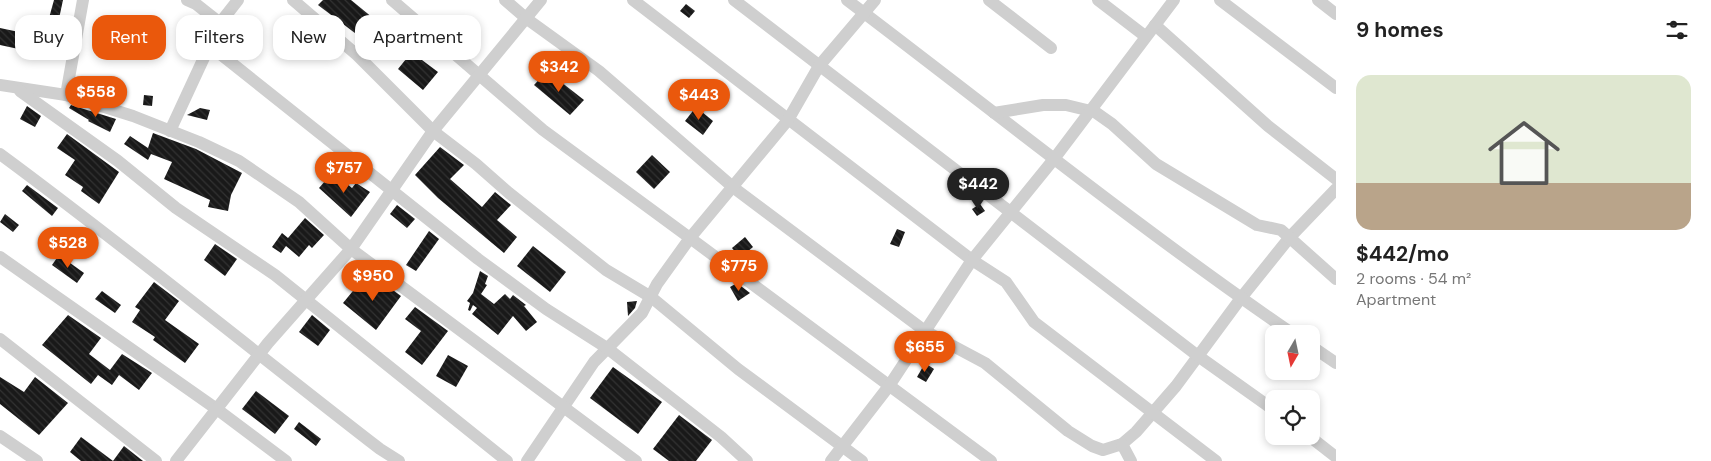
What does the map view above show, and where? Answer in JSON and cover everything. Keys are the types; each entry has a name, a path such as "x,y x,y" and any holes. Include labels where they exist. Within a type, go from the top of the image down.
{"street":[{"path":"66,95 83,0"},
{"path":"187,0 196,4 210,15"},
{"path":"226,15 238,0"},
{"path":"292,0 357,55 432,131 606,270 650,297 738,369 862,461"},
{"path":"392,0 543,130 991,461"},
{"path":"505,0 527,19 599,71 734,188 925,331 985,363 1068,431 1092,446 1103,450 1122,444 1152,414 1215,336 1241,298 1290,237 1336,189"},
{"path":"176,461 218,410 258,355 351,249 432,131 541,0"},
{"path":"632,0 972,260 1006,282 1034,322 1216,461"},
{"path":"734,0 1198,356 1265,404"},
{"path":"847,0 1054,159 1280,325"},
{"path":"527,461 585,375 606,348 642,313 657,284 690,238 734,188 788,120 819,66 875,0"},
{"path":"989,0 1051,48"},
{"path":"1098,0 1145,36"},
{"path":"831,461 889,386 972,260 1054,159 1089,110 1174,0"},
{"path":"1220,0 1336,88"},
{"path":"1318,0 1336,14"},
{"path":"1155,25 1268,126 1336,179"},
{"path":"170,131 202,60"},
{"path":"228,60 478,259 546,309 606,348 721,437 747,461"},
{"path":"0,85 66,95 133,116 239,161 299,202 351,249 636,461"},
{"path":"15,88 118,161 176,208 275,275 305,301 507,461"},
{"path":"994,113 1043,105 1066,105 1089,110 1112,124 1144,154 1172,173 1258,225 1281,230 1336,279"},
{"path":"0,154 52,192 380,449 399,461"},
{"path":"0,257 218,410 286,461"},
{"path":"0,339 156,461"},
{"path":"1320,352 1336,363"},
{"path":"0,436 36,461"},
{"path":"1122,444 1131,461"},
{"path":"1320,445 1336,457"}],"building":[{"path":"54,0 63,0 60,15 50,15"},
{"path":"323,0 351,0 369,15 355,15 355,33 345,25 345,15 331,15 318,5"},
{"path":"686,4 695,11 689,18 680,11"},
{"path":"0,28 15,31 15,48 0,45"},
{"path":"405,60 422,60 438,72 423,90 398,69"},
{"path":"547,71 584,100 570,115 534,85"},
{"path":"144,95 153,96 152,106 143,105"},
{"path":"71,105 116,119 110,132 88,121 69,108"},
{"path":"27,106 41,116 35,127 20,119"},
{"path":"696,107 713,121 703,135 685,121"},
{"path":"200,108 210,110 207,120 187,115"},
{"path":"153,133 196,149 242,173 231,195 228,211 208,207 210,200 164,179 172,162 151,154 148,160 124,144 130,136 148,148"},
{"path":"67,134 119,172 99,204 81,191 83,187 65,175 75,160 57,148"},
{"path":"440,147 464,165 450,179 482,207 495,192 511,205 497,220 517,237 504,253 438,198 415,175"},
{"path":"652,155 670,172 654,189 636,172"},
{"path":"333,172 352,188 356,183 370,192 351,217 319,188"},
{"path":"27,185 58,208 52,216 22,191"},
{"path":"980,204 985,211 977,216 972,209"},
{"path":"397,205 415,219 407,228 390,214"},
{"path":"5,214 19,225 13,232 0,222"},
{"path":"305,218 324,235 312,248 309,245 299,257 286,246 281,253 272,247 282,233 288,238"},
{"path":"59,227 66,233 52,252 44,247"},
{"path":"897,229 905,232 899,247 890,244"},
{"path":"429,231 439,239 416,271 406,265"},
{"path":"745,237 753,247 740,258 732,248"},
{"path":"215,244 237,259 225,276 204,260"},
{"path":"533,246 566,272 550,292 517,266"},
{"path":"59,255 84,273 77,283 52,265"},
{"path":"480,271 488,276 485,284 487,285 481,294 494,304 505,294 510,299 513,295 526,305 524,306 537,322 526,331 513,316 498,335 472,314 477,308 473,305 470,311 468,310 470,303 467,301 473,293"},
{"path":"375,277 401,296 376,330 343,303 357,286 364,291"},
{"path":"154,282 179,301 165,320 199,344 185,363 153,340 155,337 132,322 140,310 135,307"},
{"path":"737,283 750,293 738,301 730,287"},
{"path":"102,291 121,305 115,313 95,299"},
{"path":"637,301 635,308 628,316 627,302"},
{"path":"415,307 448,331 422,365 405,352 421,331 405,319"},
{"path":"68,315 101,338 89,354 110,370 122,354 152,373 139,390 119,375 112,385 98,375 91,384 42,345"},
{"path":"312,315 330,330 318,346 299,332"},
{"path":"448,355 468,366 456,387 436,376"},
{"path":"925,363 934,369 926,382 917,377"},
{"path":"613,367 662,402 638,434 590,398"},
{"path":"0,377 24,392 35,377 68,403 39,435 0,404"},
{"path":"256,391 289,416 275,434 242,409"},
{"path":"679,415 712,440 696,461 669,461 653,449"},
{"path":"299,422 321,439 316,446 294,429"},
{"path":"81,437 113,461 81,461 70,452"},
{"path":"124,446 143,461 113,461"}]}
